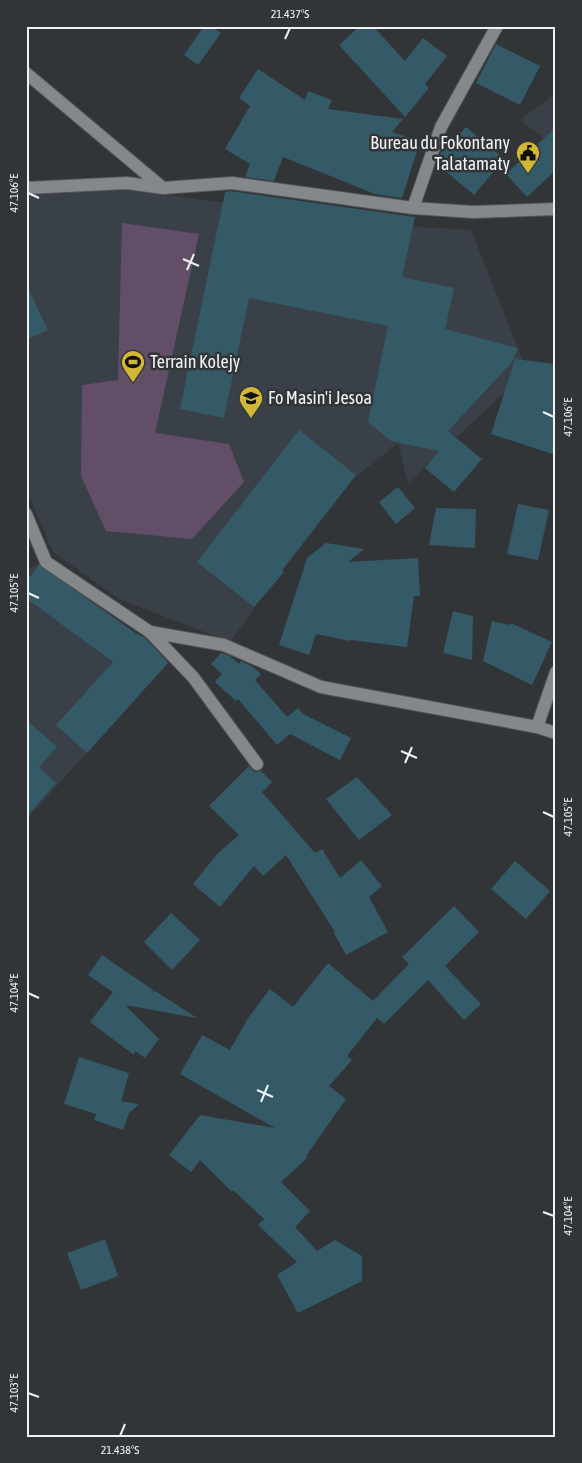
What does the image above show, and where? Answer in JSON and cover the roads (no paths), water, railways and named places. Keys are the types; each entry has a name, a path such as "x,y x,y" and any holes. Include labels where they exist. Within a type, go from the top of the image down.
{"street":[{"path":"413,208 441,127 497,26"},
{"path":"26,73 163,188"},
{"path":"26,188 127,183 163,188 232,183 413,208 473,212 556,209"},
{"path":"26,514 46,562 150,632 193,677 257,764"},
{"path":"150,632 224,645 321,687 537,727 556,733"},
{"path":"537,727 556,672"}],"place":[{"name":"Bureau du Fokontany Talatamaty","path":"528,174"},
{"name":"Terrain Kolejy","path":"133,383"},
{"name":"Fo Masin'i Jesoa","path":"251,419"}]}
